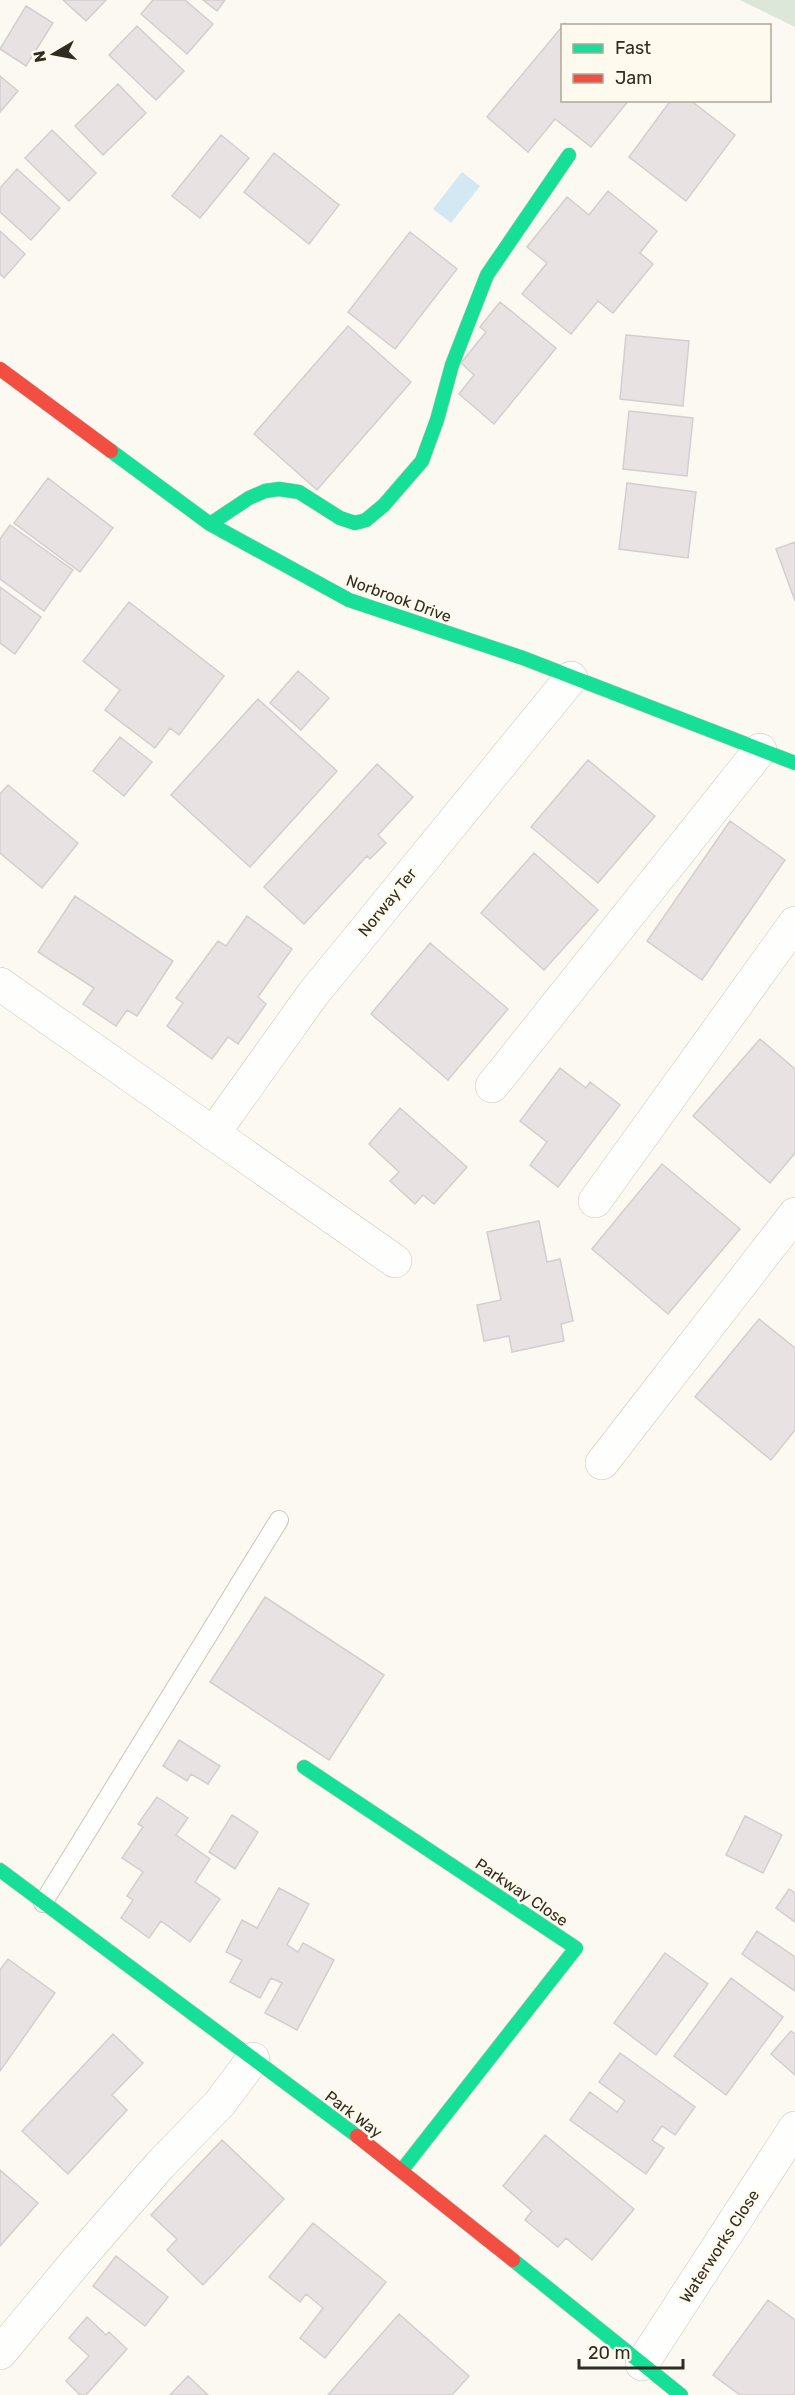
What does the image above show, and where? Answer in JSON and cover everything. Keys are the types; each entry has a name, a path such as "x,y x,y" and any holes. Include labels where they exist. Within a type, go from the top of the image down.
{"street":[{"path":"210,525 249,498 265,491 279,489 299,492 340,518 355,523 366,520 384,505 422,460 437,420 452,365 487,275 569,155"},
{"name":"Norbrook Drive","path":"0,369 210,525 349,600 523,658 795,763"},
{"name":"Norway Ter","path":"213,1134 313,994 571,678"},
{"path":"492,1086 760,750"},
{"path":"595,1201 795,923"},
{"path":"0,984 395,1261"},
{"path":"602,1463 795,1214"},
{"name":"Parkway Close","path":"304,1767 576,1948 402,2170"},
{"name":"Park Way","path":"0,1870 402,2170 681,2395"},
{"path":"0,2353 160,2165 220,2103 253,2059"},
{"name":"Waterworks Close","path":"642,2364 795,2128"}],"lane":[{"path":"43,1903 279,1520"}],"shaded area":[{"path":"740,0 795,0 795,27"}],"water":[{"path":"462,172 480,186 451,223 433,209"}],"building":[{"path":"63,0 106,0 86,21"},
{"path":"153,0 185,0 213,24 187,54 141,14"},
{"path":"203,0 225,0 217,11"},
{"path":"26,6 53,23 26,66 0,49"},
{"path":"137,26 184,71 156,100 109,55"},
{"path":"561,28 561,102 627,102 591,147 555,119 528,152 487,117"},
{"path":"0,76 18,91 0,112"},
{"path":"118,84 146,113 103,155 75,126"},
{"path":"670,102 693,102 735,135 686,201 629,157"},
{"path":"52,130 96,173 69,201 25,158"},
{"path":"221,135 249,158 200,218 172,196"},
{"path":"274,153 339,205 309,244 244,192"},
{"path":"17,169 60,208 31,240 0,212 0,188"},
{"path":"608,191 657,231 640,253 653,264 613,313 598,301 571,334 522,294 547,263 527,247 567,197 589,215"},
{"path":"0,231 25,254 4,278 0,274"},
{"path":"410,232 457,269 395,349 348,312"},
{"path":"500,302 556,348 494,424 459,394 474,375 461,363 486,332 480,327"},
{"path":"348,326 411,382 317,490 254,434"},
{"path":"626,335 689,341 683,406 620,399"},
{"path":"629,411 693,418 687,476 623,469"},
{"path":"48,478 113,528 80,572 14,523"},
{"path":"627,483 696,492 688,558 619,549"},
{"path":"10,525 73,570 44,611 0,579 0,539"},
{"path":"795,542 795,601 776,549"},
{"path":"0,587 41,617 15,654 0,643"},
{"path":"129,602 224,676 179,735 170,728 155,748 105,710 120,690 83,661"},
{"path":"298,671 329,698 301,730 270,703"},
{"path":"258,699 337,771 250,867 171,795"},
{"path":"120,737 152,762 124,796 93,771"},
{"path":"588,760 655,816 598,883 531,827"},
{"path":"377,764 413,797 378,835 386,843 370,859 367,856 304,924 264,887"},
{"path":"8,785 78,843 42,888 0,853 0,794"},
{"path":"730,821 785,860 702,980 647,941"},
{"path":"534,853 598,910 544,970 481,913"},
{"path":"75,896 173,961 137,1016 127,1010 116,1026 83,1004 94,988 38,952"},
{"path":"247,916 292,949 258,997 266,1004 238,1044 228,1037 212,1059 167,1026 183,1003 176,998 218,941 226,946"},
{"path":"430,943 508,1009 448,1080 371,1014"},
{"path":"760,1039 795,1069 795,1153 770,1183 693,1116"},
{"path":"560,1068 586,1088 590,1082 620,1105 558,1187 530,1165 547,1142 520,1121"},
{"path":"400,1108 467,1167 434,1204 423,1195 415,1204 390,1181 399,1172 369,1144"},
{"path":"662,1164 740,1229 668,1314 592,1249"},
{"path":"539,1221 547,1262 560,1259 573,1321 561,1324 564,1341 512,1352 509,1336 484,1341 477,1305 501,1300 487,1232"},
{"path":"759,1319 795,1348 795,1430 771,1460 695,1397"},
{"path":"265,1597 384,1675 329,1760 210,1682"},
{"path":"179,1740 220,1766 208,1784 191,1774 187,1781 163,1766"},
{"path":"157,1797 188,1818 176,1835 210,1859 195,1882 220,1899 190,1942 161,1921 149,1938 121,1918 133,1900 127,1896 143,1872 122,1858 143,1827 138,1824"},
{"path":"232,1815 258,1832 235,1869 209,1852"},
{"path":"745,1816 782,1835 763,1873 726,1855"},
{"path":"279,1888 309,1904 287,1945 298,1952 303,1943 334,1960 297,2030 265,2013 282,1983 271,1978 260,1998 230,1982 242,1960 226,1952 242,1920 257,1928"},
{"path":"789,1889 795,1893 795,1922 776,1908"},
{"path":"757,1931 795,1957 795,1991 742,1954"},
{"path":"665,1953 708,1984 656,2055 614,2023"},
{"path":"8,1959 55,1993 0,2071 0,1970"},
{"path":"731,1978 783,2017 726,2095 674,2056"},
{"path":"791,2031 795,2034 795,2075 771,2054"},
{"path":"113,2034 143,2063 112,2095 127,2110 68,2174 22,2131"},
{"path":"620,2053 695,2107 675,2135 662,2126 652,2140 664,2148 646,2174 570,2120 590,2092 617,2112 625,2101 599,2082"},
{"path":"545,2135 634,2209 592,2260 566,2238 558,2247 525,2220 532,2211 503,2186"},
{"path":"222,2140 284,2199 203,2285 167,2250 177,2239 151,2215"},
{"path":"0,2170 38,2203 0,2246"},
{"path":"313,2223 386,2282 325,2358 300,2338 323,2308 306,2294 300,2302 269,2277"},
{"path":"116,2256 168,2297 145,2326 93,2286"},
{"path":"768,2300 795,2320 795,2395 740,2395 713,2375"},
{"path":"399,2314 469,2376 452,2395 328,2395"},
{"path":"87,2317 106,2335 109,2332 127,2349 86,2395 80,2395 66,2381 89,2356 69,2338"},
{"path":"188,2376 208,2395 170,2395"}],"traffic: fast":[{"path":"210,524 249,498 265,491 279,489 299,492 340,518 355,523 366,520 384,505 422,461 437,420 452,365 487,275 569,155"},
{"path":"111,451 210,524 349,600 523,658 795,763"},
{"path":"304,1767 576,1948 402,2170"},
{"path":"0,1870 357,2136"},
{"path":"513,2260 681,2395"}],"traffic: jam":[{"path":"0,369 111,451"},
{"path":"357,2136 513,2260"}]}
